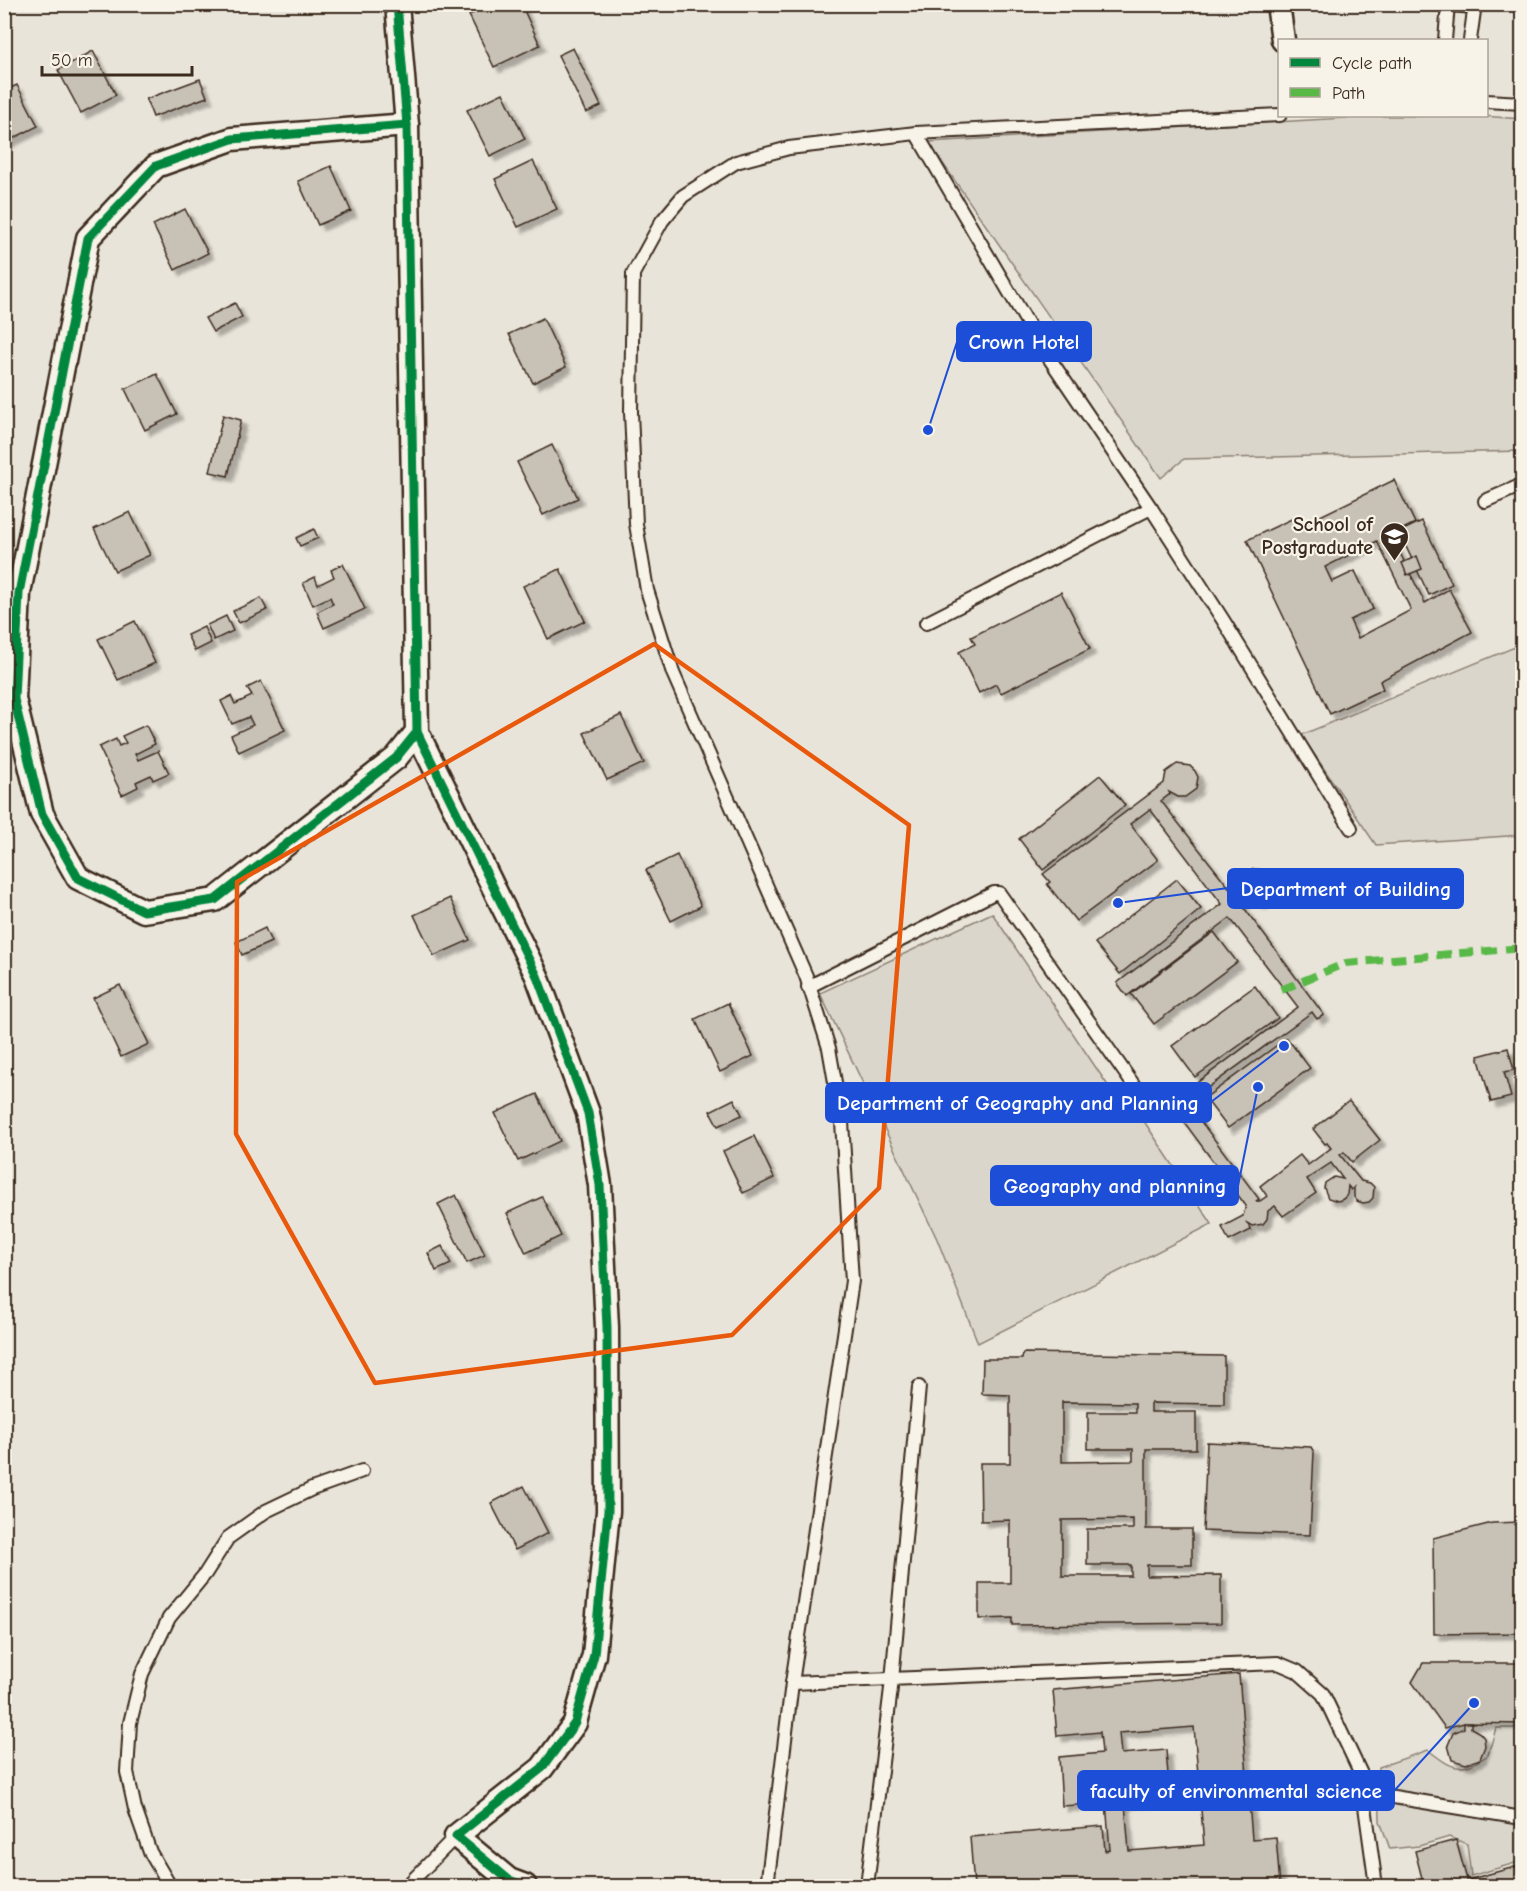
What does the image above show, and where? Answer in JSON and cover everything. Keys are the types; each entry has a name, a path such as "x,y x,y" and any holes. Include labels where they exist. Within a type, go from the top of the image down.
{"street":[{"path":"397,4 407,125 417,732 537,976 588,1113 600,1185 607,1327 608,1511 594,1655 575,1723 542,1768 456,1836 509,1880 525,1887"},
{"path":"1278,4 1283,39"},
{"path":"407,125 232,139 156,166 88,238 20,593 14,699 42,814 78,878 144,911 215,900 396,758 417,732"}],"lane":[{"path":"1445,39 1448,5 1475,6 1470,39"},
{"path":"1488,101 1522,103"},
{"path":"767,1887 792,1683 852,1281 849,1199 842,1122 829,1048 806,976 673,674 647,590 636,524 631,423 633,274 662,221 683,196 736,162 789,148 916,133 1278,115"},
{"path":"916,133 1041,346 1151,508 1351,828"},
{"path":"1485,501 1522,485"},
{"path":"926,623 1151,508"},
{"path":"808,987 994,893 999,893 1135,1087"},
{"path":"867,1887 892,1680 919,1387"},
{"path":"170,1887 150,1852 135,1809 127,1772 130,1723 142,1674 169,1618 206,1574 228,1538 266,1511 312,1489 362,1471"},
{"path":"792,1683 1278,1663 1297,1671 1323,1694 1362,1776 1376,1887"},
{"path":"1363,1792 1522,1818"},
{"path":"407,1887 456,1836"}],"highlighted area":[{"path":"654,644 909,825 879,1188 732,1335 375,1383 236,1134 237,882"}],"shaded area":[{"path":"5,5 1522,5 1522,1886 5,1886"},
{"path":"1488,116 1522,119 1522,451 1184,459 1161,478 928,142 1362,117"},
{"path":"1522,644 1522,835 1376,845 1301,735"},
{"path":"992,913 1121,1105 1130,1100 1212,1224 978,1343 937,1239 820,993"},
{"path":"1496,1728 1522,1728 1522,1861 1471,1876 1467,1844 1449,1837 1419,1846 1390,1849 1380,1821 1379,1767 1428,1750 1451,1765 1464,1767 1470,1765 1488,1755"}],"building":[{"path":"491,4 521,4 540,45 494,67 469,15"},
{"path":"573,48 601,106 586,113 558,55"},
{"path":"93,51 116,95 81,113 58,70"},
{"path":"200,79 207,97 153,117 146,99"},
{"path":"17,85 38,126 4,143 4,91"},
{"path":"503,93 525,139 490,156 467,110"},
{"path":"533,161 557,209 518,227 495,179"},
{"path":"331,166 351,211 318,225 298,181"},
{"path":"185,209 208,253 175,270 153,225"},
{"path":"235,303 242,317 213,332 205,318"},
{"path":"543,318 566,367 533,383 509,334"},
{"path":"157,374 177,414 145,430 125,389"},
{"path":"223,415 241,420 228,476 210,472"},
{"path":"552,445 578,498 543,515 517,462"},
{"path":"1394,480 1415,523 1391,535 1425,603 1449,589 1472,632 1380,681 1383,689 1330,714 1247,540 1300,515 1304,524","holes":["1377,541 1411,610 1358,638 1350,620 1373,609 1355,571 1332,582 1325,567"]},
{"path":"130,512 150,555 115,571 94,529"},
{"path":"1422,521 1452,584 1429,595 1399,532"},
{"path":"314,529 318,538 300,546 296,538"},
{"path":"1417,556 1422,569 1407,575 1402,563"},
{"path":"343,564 365,609 324,628 317,612 333,604 330,597 313,605 303,583 315,577 318,585 334,577 331,570"},
{"path":"560,569 585,621 548,639 523,586"},
{"path":"1061,592 1090,649 1001,693 996,684 979,693 959,652 975,644 971,637"},
{"path":"261,598 267,610 239,623 233,611"},
{"path":"226,616 233,631 214,640 207,625"},
{"path":"135,621 155,663 118,680 98,639"},
{"path":"204,627 211,643 195,651 187,635"},
{"path":"261,681 285,730 239,752 231,735 253,725 249,717 232,724 221,701 231,696 235,704 252,696 247,688"},
{"path":"621,715 644,763 607,780 584,733"},
{"path":"146,725 155,744 135,754 138,760 158,751 169,773 153,780 151,775 136,782 138,787 122,795 99,747 116,739 119,746 126,743 122,736"},
{"path":"1177,764 1190,766 1195,771 1198,777 1196,789 1185,797 1178,797 1169,792 1170,794 1161,801 1235,895 1241,891 1243,876 1253,869 1265,870 1273,877 1275,888 1270,898 1261,904 1247,900 1242,905 1324,1015 1317,1019 1312,1012 1187,1103 1259,1199 1256,1201 1267,1196 1260,1186 1300,1155 1308,1165 1331,1148 1313,1129 1349,1101 1380,1140 1352,1162 1344,1152 1340,1155 1361,1181 1370,1183 1374,1187 1373,1198 1369,1202 1357,1201 1354,1197 1354,1187 1351,1190 1348,1186 1347,1195 1343,1199 1338,1201 1328,1198 1324,1188 1325,1183 1334,1177 1343,1179 1331,1163 1307,1179 1316,1193 1283,1216 1275,1206 1268,1211 1267,1219 1263,1224 1252,1226 1247,1223 1251,1230 1229,1241 1222,1227 1243,1216 1246,1206 1170,1103 1298,1007 1230,918 1127,996 1117,983 1222,904 1150,809 1130,824 1158,860 1076,921 1047,884 1050,882 1043,874 1164,783 1166,772"},
{"path":"1100,775 1125,805 1043,870 1019,839"},
{"path":"677,855 701,906 671,921 646,870"},
{"path":"1177,879 1201,909 1120,974 1095,943"},
{"path":"450,898 470,940 434,956 414,915"},
{"path":"265,928 271,942 242,955 236,942"},
{"path":"1214,932 1237,962 1154,1024 1131,994"},
{"path":"120,985 149,1044 121,1057 93,998"},
{"path":"1255,986 1278,1018 1195,1077 1172,1046"},
{"path":"728,1003 753,1056 720,1072 695,1019"},
{"path":"1287,1038 1310,1068 1228,1128 1205,1098"},
{"path":"1508,1048 1514,1070 1504,1072 1511,1097 1491,1102 1478,1056"},
{"path":"537,1094 560,1141 518,1161 495,1113"},
{"path":"734,1099 742,1115 718,1126 710,1111"},
{"path":"754,1136 774,1178 743,1193 723,1151"},
{"path":"456,1195 485,1255 467,1263 438,1204"},
{"path":"542,1197 561,1236 526,1253 507,1213"},
{"path":"442,1246 451,1264 436,1271 428,1253"},
{"path":"1023,1353 1224,1356 1224,1404 1151,1403 1151,1412 1196,1412 1196,1449 1146,1449 1146,1529 1192,1529 1192,1565 1147,1565 1147,1576 1221,1575 1221,1623 1012,1625 1012,1618 979,1619 979,1583 1010,1583 1010,1520 981,1521 980,1463 1010,1463 1010,1395 982,1394 983,1359 1022,1359","holes":["1062,1402 1135,1403 1135,1412 1088,1412 1088,1449 1133,1449 1133,1461 1062,1462","1133,1519 1133,1529 1087,1529 1087,1565 1131,1565 1131,1576 1062,1576 1062,1520"]},
{"path":"1207,1442 1311,1447 1314,1452 1310,1535 1203,1531"},
{"path":"524,1486 548,1533 515,1550 491,1503"},
{"path":"1522,1522 1522,1633 1434,1634 1433,1538 1492,1523"},
{"path":"1423,1663 1522,1663 1522,1724 1464,1723 1445,1728 1412,1682"},
{"path":"1239,1674 1252,1839 1276,1837 1280,1886 974,1886 970,1837 1103,1826 1105,1851 1110,1850 1106,1803 1062,1806 1059,1757 1102,1753 1100,1732 1057,1736 1053,1690","holes":["1194,1727 1204,1845 1129,1851 1125,1803 1170,1799 1166,1750 1121,1754 1119,1733"]},
{"path":"1464,1723 1471,1723 1471,1728 1484,1738 1485,1746 1480,1759 1466,1764 1452,1760 1448,1745 1453,1733 1464,1728"},
{"path":"1456,1840 1467,1880 1522,1865 1522,1886 1424,1886 1415,1851"}],"marked path":[{"path":"1281,990 1346,963 1522,948"}],"cycle path":[{"path":"397,4 407,125 417,732 537,976 588,1113 600,1185 607,1327 608,1511 594,1655 575,1723 542,1768 456,1836 509,1880 525,1886"},
{"path":"407,125 232,139 156,166 88,238 19,593 14,699 42,814 78,878 144,911 215,900 396,758 417,732"}],"place":[{"name":"Crown Hotel","path":"928,430"},
{"name":"School of Postgraduate","path":"1394,562"},
{"name":"Department of Building","path":"1118,903"},
{"name":"Department of Geography and Planning","path":"1284,1046"},
{"name":"Geography and planning","path":"1258,1087"},
{"name":"faculty of environmental science","path":"1474,1703"}]}
